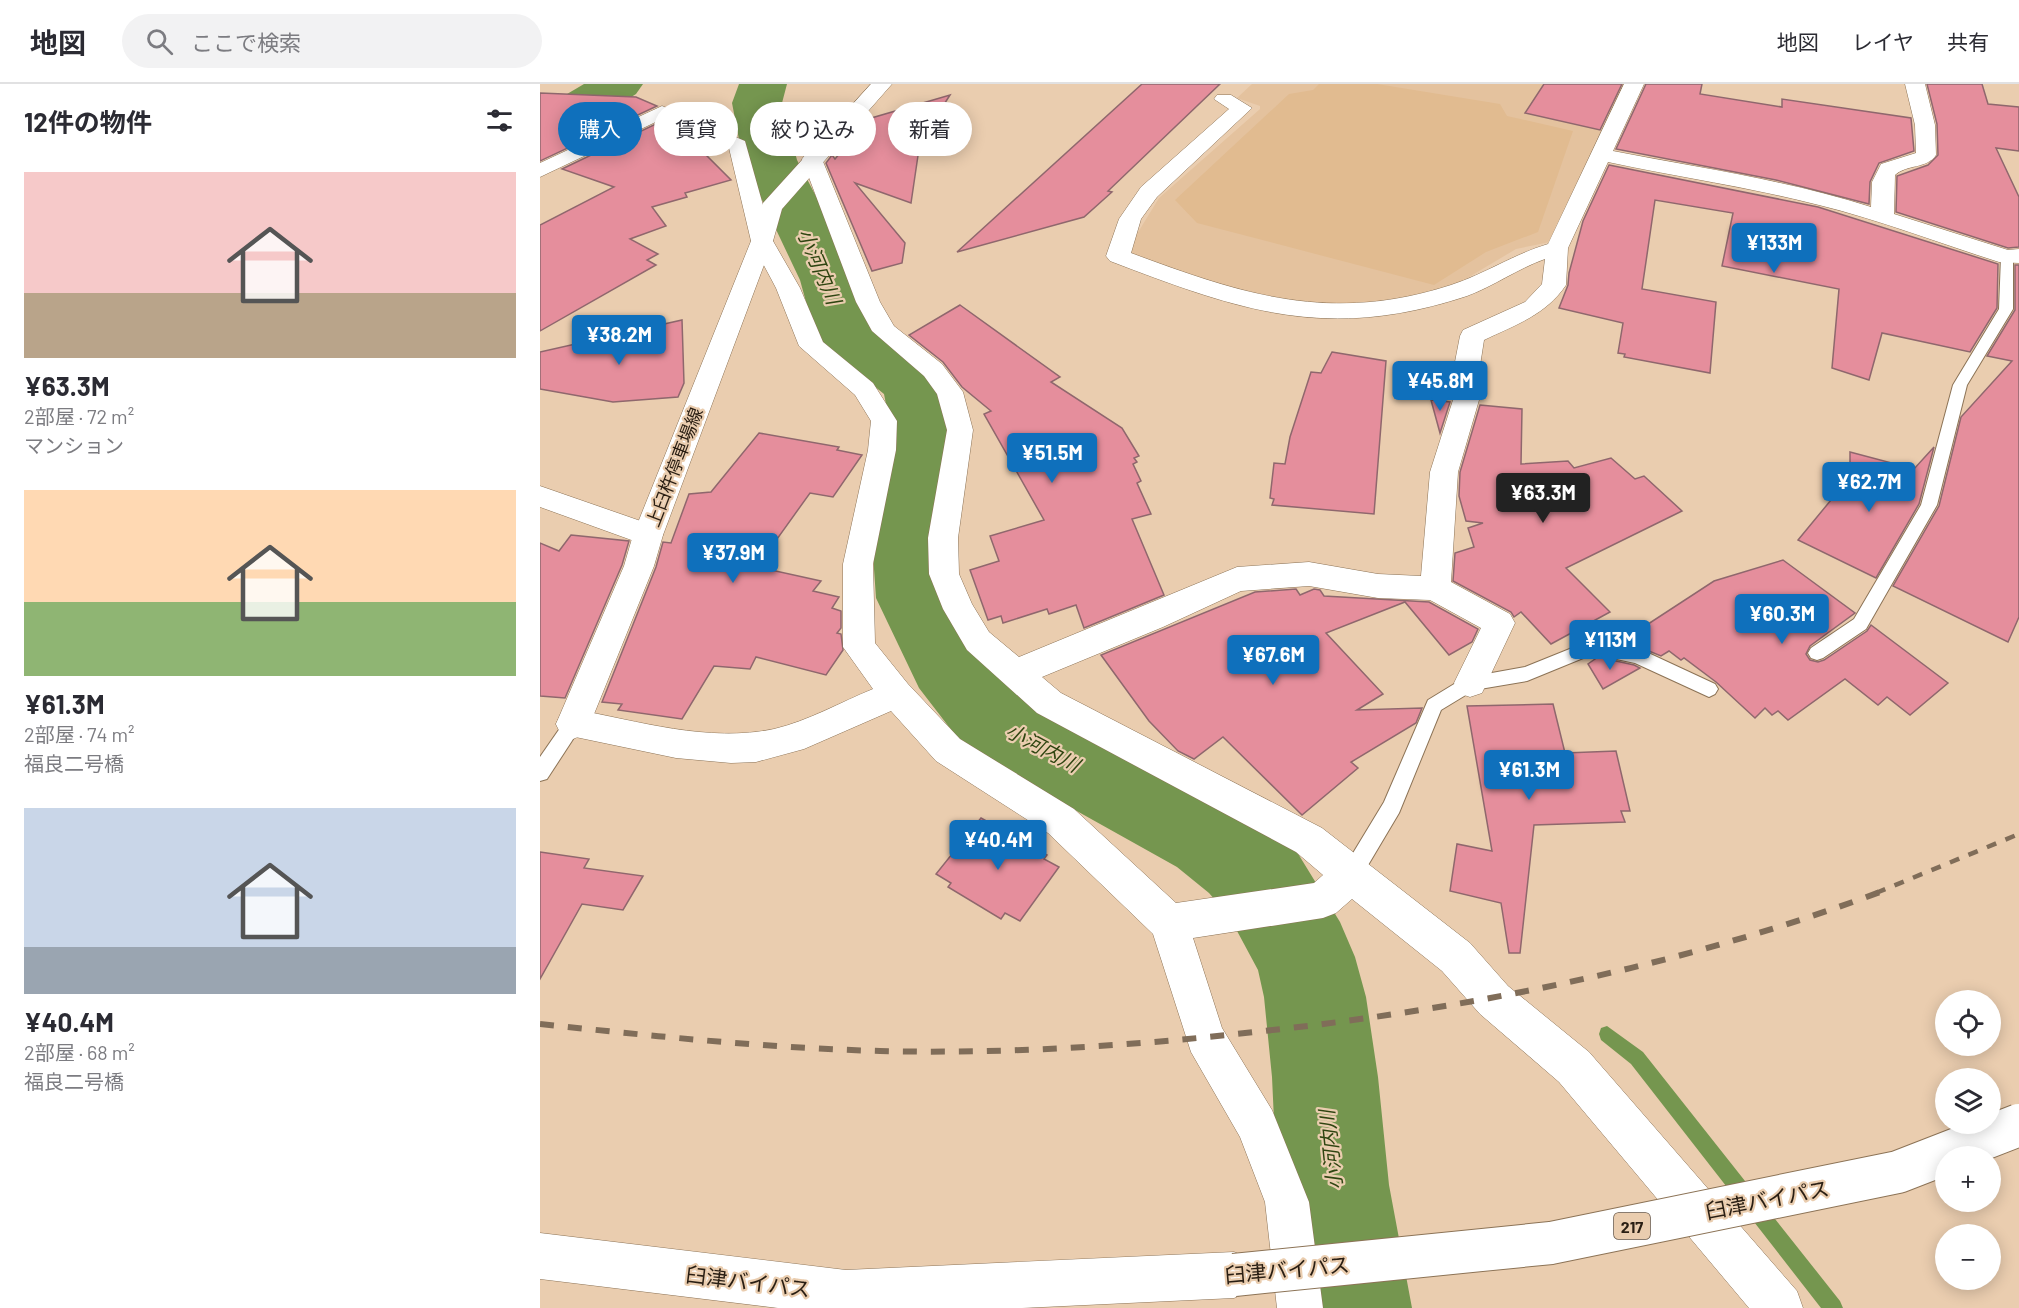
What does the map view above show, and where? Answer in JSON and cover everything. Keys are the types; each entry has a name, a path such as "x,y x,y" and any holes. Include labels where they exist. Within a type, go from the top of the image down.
{"main road":[{"path":"882,84 812,159 868,302 884,332 933,370 950,392 960,430 943,538 944,573 959,609 978,641 1013,674 1049,703 1170,769 1309,840 1337,887 1456,957 1494,1000 1574,1068 1780,1308"},
{"path":"1435,588 1444,472 1466,400 1466,372 1472,336 1534,308 1554,285 1557,248 1599,154 1634,84"},
{"path":"1883,218 1883,182 1887,168 1893,163 1922,158 1926,155 1925,125 1915,84"},
{"path":"1224,99 1242,108 1149,192 1130,219 1118,256 1189,283 1259,305 1318,314 1374,310 1425,300 1491,278 1525,258 1557,248"},
{"path":"540,171 662,112 738,145 762,241 788,288 812,346 864,390 884,421 882,450 858,564 859,647 896,694 948,750 1060,821 1169,923 1205,1038 1257,1125 1287,1202 1300,1308"},
{"path":"1599,154 1691,173 1743,180 1830,201 2013,256"},
{"name":"上臼杵停車場線","path":"573,724 639,566 648,535 762,241 771,208 812,159"},
{"path":"540,496 648,535"},
{"path":"1013,674 1152,618 1237,579 1309,573 1378,586 1435,588 1499,623 1470,683"},
{"path":"573,724 707,746 740,749 776,743 896,694"},
{"path":"1169,923 1223,916 1337,887"},
{"name":"臼津バイパス","path":"540,1256 846,1293 1234,1275 1551,1243 1898,1173 2019,1125"}],"lane":[{"path":"1817,653 1860,624 1929,506 1960,385 2006,309 2013,256"},
{"path":"1337,887 1392,807 1434,705 1470,683 1527,674 1592,647 1638,656 1709,689"},
{"path":"540,773 573,724"}],"shaded area":[{"path":"1252,84 1624,84 1555,241 1516,249 1459,283 1384,304 1342,306 1258,298 1126,252 1159,198 1260,109 1260,106 1237,98"},
{"path":"1319,84 1377,84 1500,104 1507,116 1573,131 1538,232 1486,252 1434,285 1197,223 1175,200 1289,94 1313,90"}],"building":[{"path":"1142,84 1220,84 1108,191 1112,192 1084,217 957,252"},
{"path":"1544,84 1622,84 1600,130 1525,113"},
{"path":"1646,84 1702,84 1700,94 1782,107 1782,99 1911,118 1914,151 1879,163 1870,182 1869,204 1776,180 1616,149"},
{"path":"1927,84 1982,84 1988,104 2019,107 2019,151 1996,148 2019,197 2019,247 2008,248 1896,212 1897,176 1928,165 1938,155 1937,124"},
{"path":"540,93 636,97 654,105 654,107 642,113 642,102 558,102 558,153 540,161"},
{"path":"950,95 946,102 926,102"},
{"path":"888,113 888,156 918,156 911,203 855,183 905,243 902,263 872,271 826,163 831,156 835,159 837,156 876,156 876,117"},
{"path":"654,125 654,156 707,156 731,180 685,193 687,197 652,207 666,226 630,239 658,254 647,260 656,265 540,331 540,225 614,187 562,169 589,156 642,156 642,131"},
{"path":"1609,165 1818,207 1998,264 1997,308 1970,352 1882,333 1869,380 1832,368 1839,289 1722,266 1733,213 1655,200 1642,289 1716,302 1710,373 1624,357 1625,354 1618,353 1623,323 1559,308 1568,285 1583,221"},
{"path":"2015,265 2019,265 2019,617 2008,642 1893,586 1939,506 1961,417 2012,361 1987,356 2015,310"},
{"path":"960,305 1060,377 1051,382 1122,428 1139,456 1134,458 1137,462 1133,464 1141,481 1137,483 1151,514 1132,519 1164,595 1084,628 1076,605 1049,614 1047,609 1003,623 1001,616 988,620 970,570 999,561 990,536 1044,520 984,414 991,411 962,387 943,362 909,335"},
{"path":"682,320 684,383 678,397 613,402 540,389 540,352"},
{"path":"1332,352 1386,361 1374,514 1272,505 1274,499 1270,498 1274,463 1285,464 1290,437 1311,372 1321,373"},
{"path":"1431,400 1450,402 1440,433"},
{"path":"1480,405 1522,409 1521,464 1568,461 1574,468 1611,458 1635,479 1644,476 1682,511 1566,568 1610,612 1551,644 1521,612 1514,617 1511,612 1453,581 1455,553 1474,547 1468,528 1483,523 1466,521 1459,496 1460,472"},
{"path":"759,433 839,447 837,450 862,455 833,497 810,493 757,567 821,581 813,591 839,597 832,608 841,611 841,628 837,633 841,634 843,650 826,675 756,657 750,669 714,666 682,719 618,710 622,704 602,702 656,567 663,542 671,543 689,494 711,492"},
{"path":"1934,447 1919,504 1876,578 1798,540 1850,477 1850,452 1914,469"},
{"path":"571,535 629,541 622,565 565,698 540,696 540,543 559,551"},
{"path":"1783,560 1855,613 1810,646 1806,654 1810,660 1818,662 1824,660 1867,631 1871,625 1948,683 1910,715 1887,697 1878,705 1845,679 1788,720 1778,711 1772,715 1765,708 1755,718 1716,682 1684,658 1681,660 1669,651 1661,656 1619,643 1714,581"},
{"path":"1296,589 1300,595 1314,589 1320,590 1324,596 1429,602 1478,629 1472,642 1449,655 1405,602 1326,633 1383,694 1357,710 1422,708 1416,723 1351,762 1358,768 1302,815 1223,737 1194,759 1178,751 1149,721 1101,655 1255,592"},
{"path":"1598,657 1640,668 1603,689 1588,664"},
{"path":"1553,704 1565,753 1616,751 1630,811 1621,811 1625,822 1534,825 1520,953 1509,953 1501,903 1450,891 1457,844 1492,851 1467,706"},
{"path":"981,818 1047,855 1044,859 1059,867 1020,921 1005,913 1001,919 948,887 951,883 936,874"},
{"path":"540,852 589,859 584,868 643,876 623,910 582,904 540,979"}],"waterway":[{"path":"540,132 619,84"},
{"name":"小河内川","path":"763,84 757,103 770,160 830,280 845,331 915,385 925,430 909,540 915,598 948,664 996,723 1210,837 1242,862 1263,884 1305,957 1315,997 1325,1077 1333,1185 1352,1308"},
{"path":"1607,1034 1637,1058 1833,1308"}],"railway":[{"path":"1876,893 2019,834"},
{"path":"540,1024 753,1044 927,1052 1022,1050 1208,1037 1414,1011 1572,982 1728,942 1804,919 1880,892"}]}
